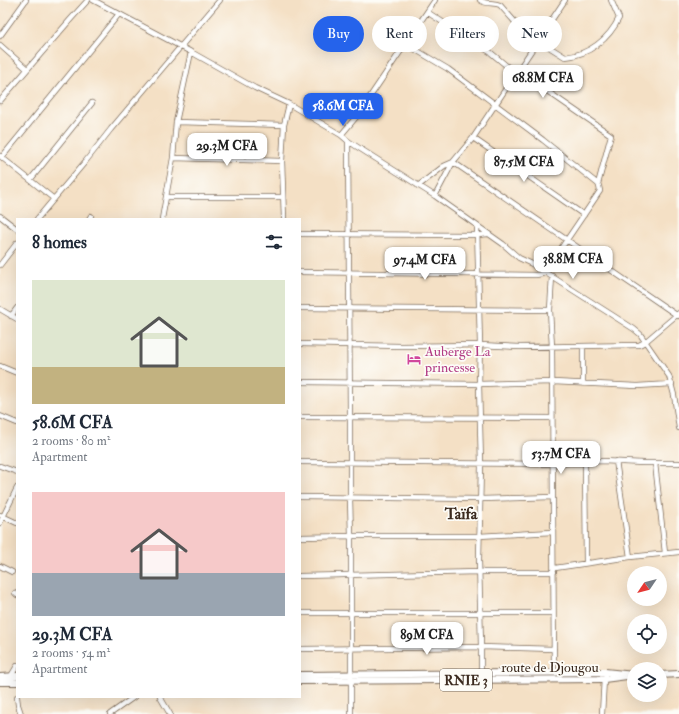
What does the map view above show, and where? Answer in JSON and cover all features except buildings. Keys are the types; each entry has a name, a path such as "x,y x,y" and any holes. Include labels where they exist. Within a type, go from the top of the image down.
{"highway":[{"name":"route de Djougou","path":"301,675 351,677 579,676 605,672 627,674"},
{"name":"route de Djougou","path":"481,676 554,673 604,679 627,676"},
{"path":"667,674 679,674"},
{"path":"0,677 14,676"},
{"name":"route de Djougou","path":"301,681 351,677"},
{"path":"0,682 16,683"}],"street":[{"path":"0,36 26,0"},
{"path":"0,101 88,0"},
{"path":"94,0 255,88 289,104 341,135 348,141 435,196 503,244 519,258 552,276 634,329 640,334 669,376 672,384 679,427"},
{"path":"38,218 220,0"},
{"path":"424,16 436,0"},
{"path":"480,0 488,4 496,3 500,5 510,16"},
{"path":"554,16 565,0"},
{"path":"557,52 565,57 582,54 610,35 619,19 612,0"},
{"path":"427,12 490,52 500,61 611,135 598,184"},
{"path":"54,199 1,156 119,14"},
{"path":"0,45 27,69"},
{"path":"162,218 173,158 176,122 191,52"},
{"path":"341,135 357,116 401,52"},
{"path":"301,272 542,274 545,272 600,191 600,186 598,184 543,140 494,105 448,69 419,52"},
{"path":"435,196 453,162 473,138 531,52"},
{"path":"30,180 92,103"},
{"path":"284,218 282,161 284,125 289,104"},
{"path":"176,122 284,125"},
{"path":"473,138 584,215"},
{"path":"348,141 350,576 352,648 351,714"},
{"path":"173,158 282,161"},
{"path":"418,186 444,166 453,162"},
{"path":"301,344 480,345 520,348 639,345 645,342 678,315 453,162"},
{"path":"166,197 283,197"},
{"path":"0,216 16,228"},
{"path":"477,226 480,345 479,384 481,499 479,572 481,676"},
{"path":"301,234 488,234"},
{"path":"0,265 16,244"},
{"path":"552,276 550,310 553,382 554,673"},
{"path":"301,308 550,310"},
{"path":"0,309 16,318"},
{"path":"11,316 16,309"},
{"path":"583,346 583,384"},
{"path":"0,366 16,373"},
{"path":"301,382 350,381 479,384 553,382 637,386 672,384"},
{"path":"0,416 16,423"},
{"path":"301,417 552,418"},
{"path":"301,462 553,464 616,461 679,463"},
{"path":"616,461 630,557"},
{"path":"585,462 586,563"},
{"path":"655,463 665,553"},
{"path":"0,466 16,472"},
{"path":"0,523 2,515 16,490"},
{"path":"301,497 481,499 553,497"},
{"path":"2,515 16,522"},
{"path":"301,537 479,536 553,532"},
{"path":"301,576 554,570 586,563 679,552"},
{"path":"0,566 12,572"},
{"path":"301,613 553,613"},
{"path":"301,649 554,649"},
{"path":"602,714 604,679"},
{"path":"17,698 21,714"},
{"path":"110,714 133,698"},
{"path":"161,698 170,714"}],"place":[{"name":"Auberge La princesse","path":"414,359"}],"district":[{"name":"Taïfa","path":"461,513"}]}
